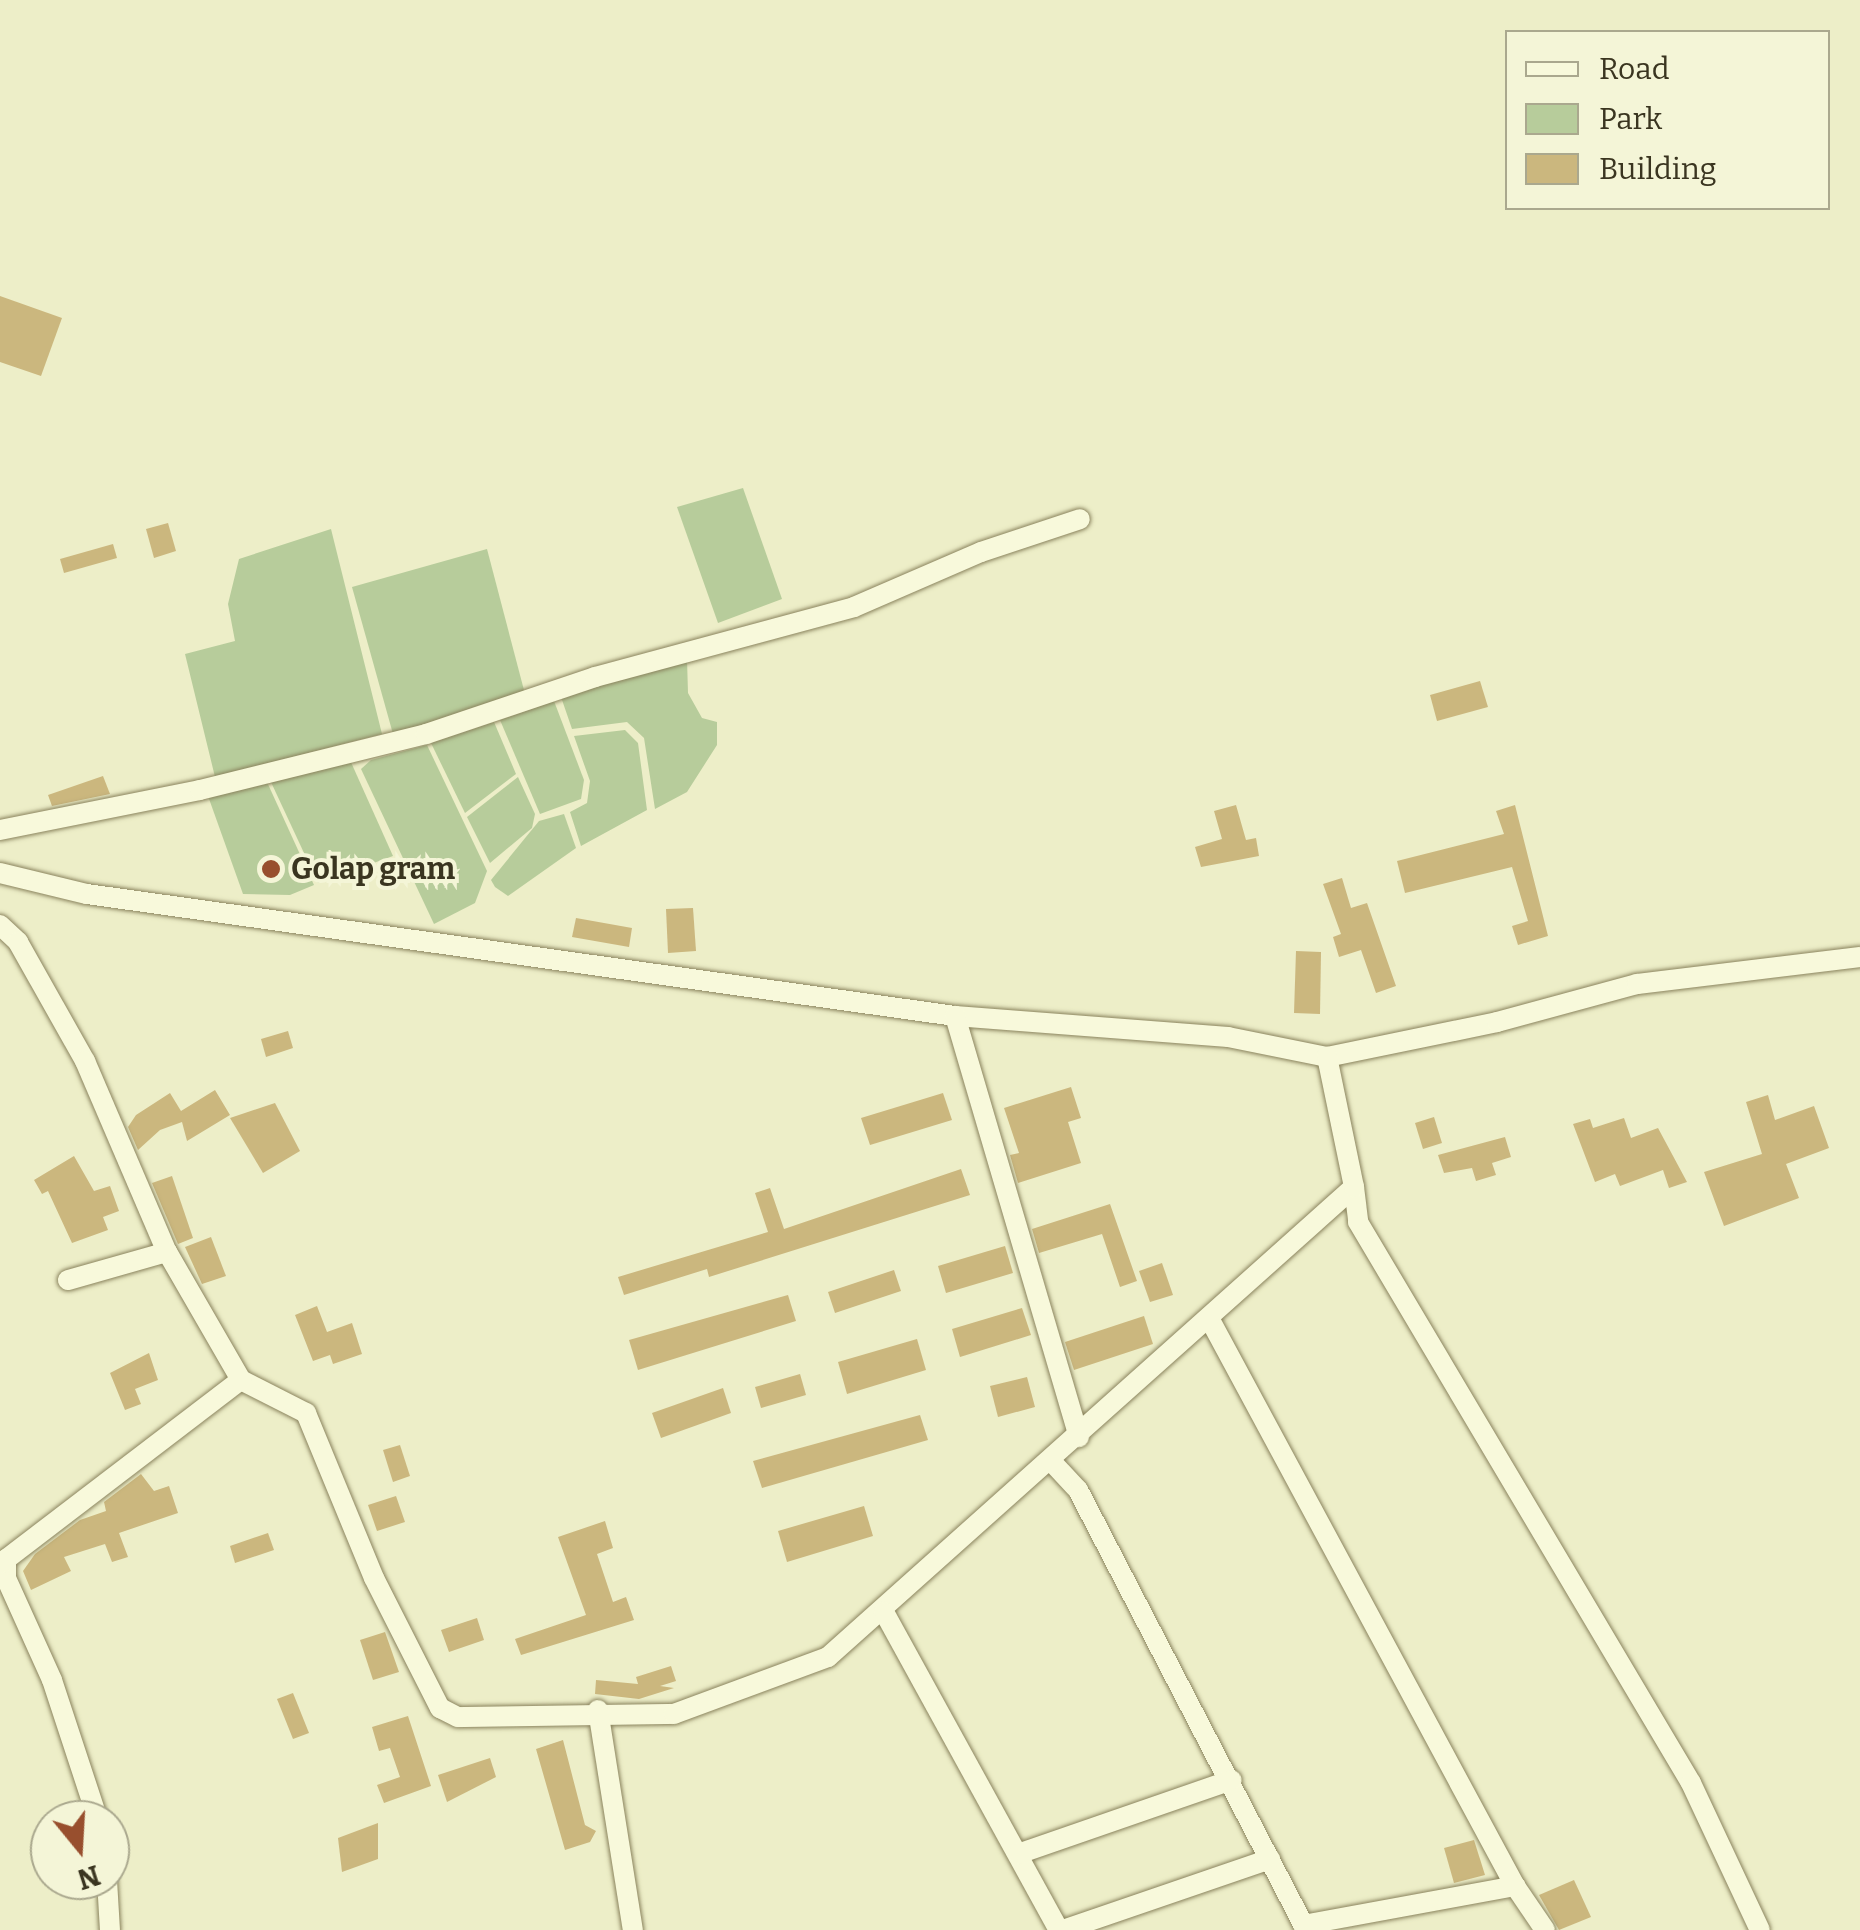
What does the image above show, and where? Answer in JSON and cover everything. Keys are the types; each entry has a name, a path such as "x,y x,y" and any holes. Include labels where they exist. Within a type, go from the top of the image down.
{"street":[{"path":"0,830 200,790 426,734 595,677 854,607 980,552 1080,519"},
{"path":"1,869 87,894 955,1016 1228,1037 1327,1056 1497,1022 1637,984 1860,957"},
{"path":"0,924 18,942 85,1061 167,1252 241,1380 306,1413 374,1578 440,1708 458,1717 598,1710 674,1714 828,1657 884,1612 1354,1187"},
{"path":"955,1016 1079,1436"},
{"path":"1327,1056 1358,1222 1691,1783 1760,1930"},
{"path":"68,1280 167,1252"},
{"path":"1209,1318 1515,1886 1545,1930"},
{"path":"91,1800 52,1680 6,1578 3,1561 241,1380"},
{"path":"1052,1461 1078,1490 1232,1780 1304,1928 1515,1886"},
{"path":"884,1612 1061,1930 1270,1860"},
{"path":"598,1710 633,1930"},
{"path":"1018,1854 1232,1780"},
{"path":"108,1900 110,1930"}],"green space":[{"path":"743,488 782,599 718,623 677,507"},
{"path":"331,529 382,734 215,777 185,654 235,641 228,604 239,559"},
{"path":"487,549 525,694 393,734 352,587"},
{"path":"687,659 688,693 702,718 717,722 717,745 687,792 655,809 644,738 627,722 572,729 561,697"},
{"path":"554,701 584,780 581,799 540,814 500,720"},
{"path":"494,722 516,774 465,813 431,743"},
{"path":"625,730 638,743 647,810 581,846 570,812 587,803 590,781 574,736"},
{"path":"427,745 487,871 475,903 434,924 361,769 371,760"},
{"path":"350,760 393,856 318,883 270,780"},
{"path":"518,777 535,814 532,828 490,863 467,817"},
{"path":"267,782 314,885 290,895 243,894 208,796"},
{"path":"564,814 576,848 508,896 495,887 491,880 539,821"}],"building":[{"path":"0,296 62,318 41,376 0,362"},
{"path":"168,523 176,551 154,558 146,529"},
{"path":"113,544 117,558 64,573 60,559"},
{"path":"1480,681 1488,707 1437,721 1430,695"},
{"path":"103,776 110,794 52,806 48,795"},
{"path":"1236,805 1246,840 1256,838 1259,856 1201,867 1195,847 1222,839 1214,811"},
{"path":"1515,805 1548,936 1518,945 1512,926 1528,921 1512,867 1405,893 1397,861 1504,834 1496,811"},
{"path":"1342,878 1351,908 1367,903 1396,986 1376,993 1361,950 1339,957 1333,937 1341,934 1323,884"},
{"path":"693,908 696,951 668,953 666,909"},
{"path":"576,918 632,928 629,947 572,937"},
{"path":"1296,951 1321,952 1320,1014 1294,1013"},
{"path":"288,1031 293,1048 266,1057 261,1039"},
{"path":"1071,1087 1081,1118 1068,1122 1081,1163 1018,1183 1010,1155 1019,1153 1004,1108"},
{"path":"215,1090 230,1115 187,1141 182,1122 160,1130 138,1150 128,1127 136,1115 170,1093 181,1111"},
{"path":"943,1093 952,1120 870,1145 861,1118"},
{"path":"1768,1095 1775,1120 1814,1106 1829,1148 1786,1164 1799,1198 1724,1226 1704,1172 1762,1154 1746,1102"},
{"path":"275,1103 300,1151 263,1173 230,1118"},
{"path":"1434,1117 1442,1143 1423,1149 1415,1123"},
{"path":"1624,1118 1631,1138 1658,1128 1687,1182 1669,1188 1663,1170 1620,1186 1615,1174 1595,1182 1573,1124 1590,1119 1593,1128"},
{"path":"1505,1137 1511,1157 1492,1163 1496,1175 1476,1181 1472,1168 1444,1173 1438,1155"},
{"path":"74,1156 94,1191 110,1186 119,1211 103,1217 108,1230 72,1243 48,1191 42,1194 34,1180"},
{"path":"961,1169 970,1195 709,1277 707,1269 624,1295 618,1277 768,1232 755,1193 770,1188 784,1229"},
{"path":"172,1176 193,1238 178,1244 152,1183"},
{"path":"1110,1204 1137,1281 1120,1287 1102,1234 1039,1253 1032,1229"},
{"path":"211,1237 226,1276 202,1284 185,1247"},
{"path":"1005,1246 1013,1273 946,1293 938,1266"},
{"path":"1162,1263 1173,1295 1150,1302 1139,1271"},
{"path":"894,1270 901,1291 835,1313 828,1292"},
{"path":"788,1295 796,1321 638,1370 629,1340"},
{"path":"317,1306 327,1332 352,1323 362,1354 333,1364 330,1355 313,1361 295,1315"},
{"path":"1022,1308 1031,1335 960,1357 952,1329"},
{"path":"1144,1316 1153,1344 1074,1370 1065,1342"},
{"path":"917,1339 926,1370 847,1394 838,1362"},
{"path":"149,1353 158,1380 135,1389 141,1404 125,1410 110,1373"},
{"path":"800,1374 806,1395 761,1408 755,1387"},
{"path":"1027,1377 1035,1407 998,1417 990,1386"},
{"path":"723,1388 731,1413 661,1438 652,1413"},
{"path":"920,1415 928,1440 762,1488 753,1461"},
{"path":"400,1445 410,1476 393,1482 383,1450"},
{"path":"141,1474 154,1491 169,1486 178,1513 119,1533 128,1557 112,1562 105,1544 64,1557 71,1571 31,1590 23,1571 35,1554 80,1520 106,1511 104,1502"},
{"path":"396,1496 405,1522 377,1531 368,1505"},
{"path":"864,1506 873,1536 787,1562 778,1531"},
{"path":"605,1521 613,1548 597,1554 613,1602 626,1597 634,1620 521,1655 515,1639 586,1615 558,1537"},
{"path":"268,1533 274,1550 235,1563 230,1546"},
{"path":"477,1618 484,1640 449,1652 441,1630"},
{"path":"385,1632 399,1672 373,1680 360,1640"},
{"path":"671,1666 676,1681 660,1686 674,1688 639,1699 595,1694 596,1680 638,1684 636,1677"},
{"path":"293,1693 309,1733 293,1739 277,1699"},
{"path":"408,1716 431,1786 384,1803 377,1785 400,1777 390,1748 379,1751 372,1727"},
{"path":"563,1740 585,1825 596,1831 590,1842 565,1850 536,1749"},
{"path":"490,1758 496,1777 447,1802 438,1775"},
{"path":"378,1823 378,1859 342,1872 338,1838"},
{"path":"1474,1840 1485,1875 1454,1883 1444,1848"},
{"path":"1574,1880 1591,1917 1559,1930 1539,1895"}],"place":[{"name":"Golap gram","path":"271,869"}]}
